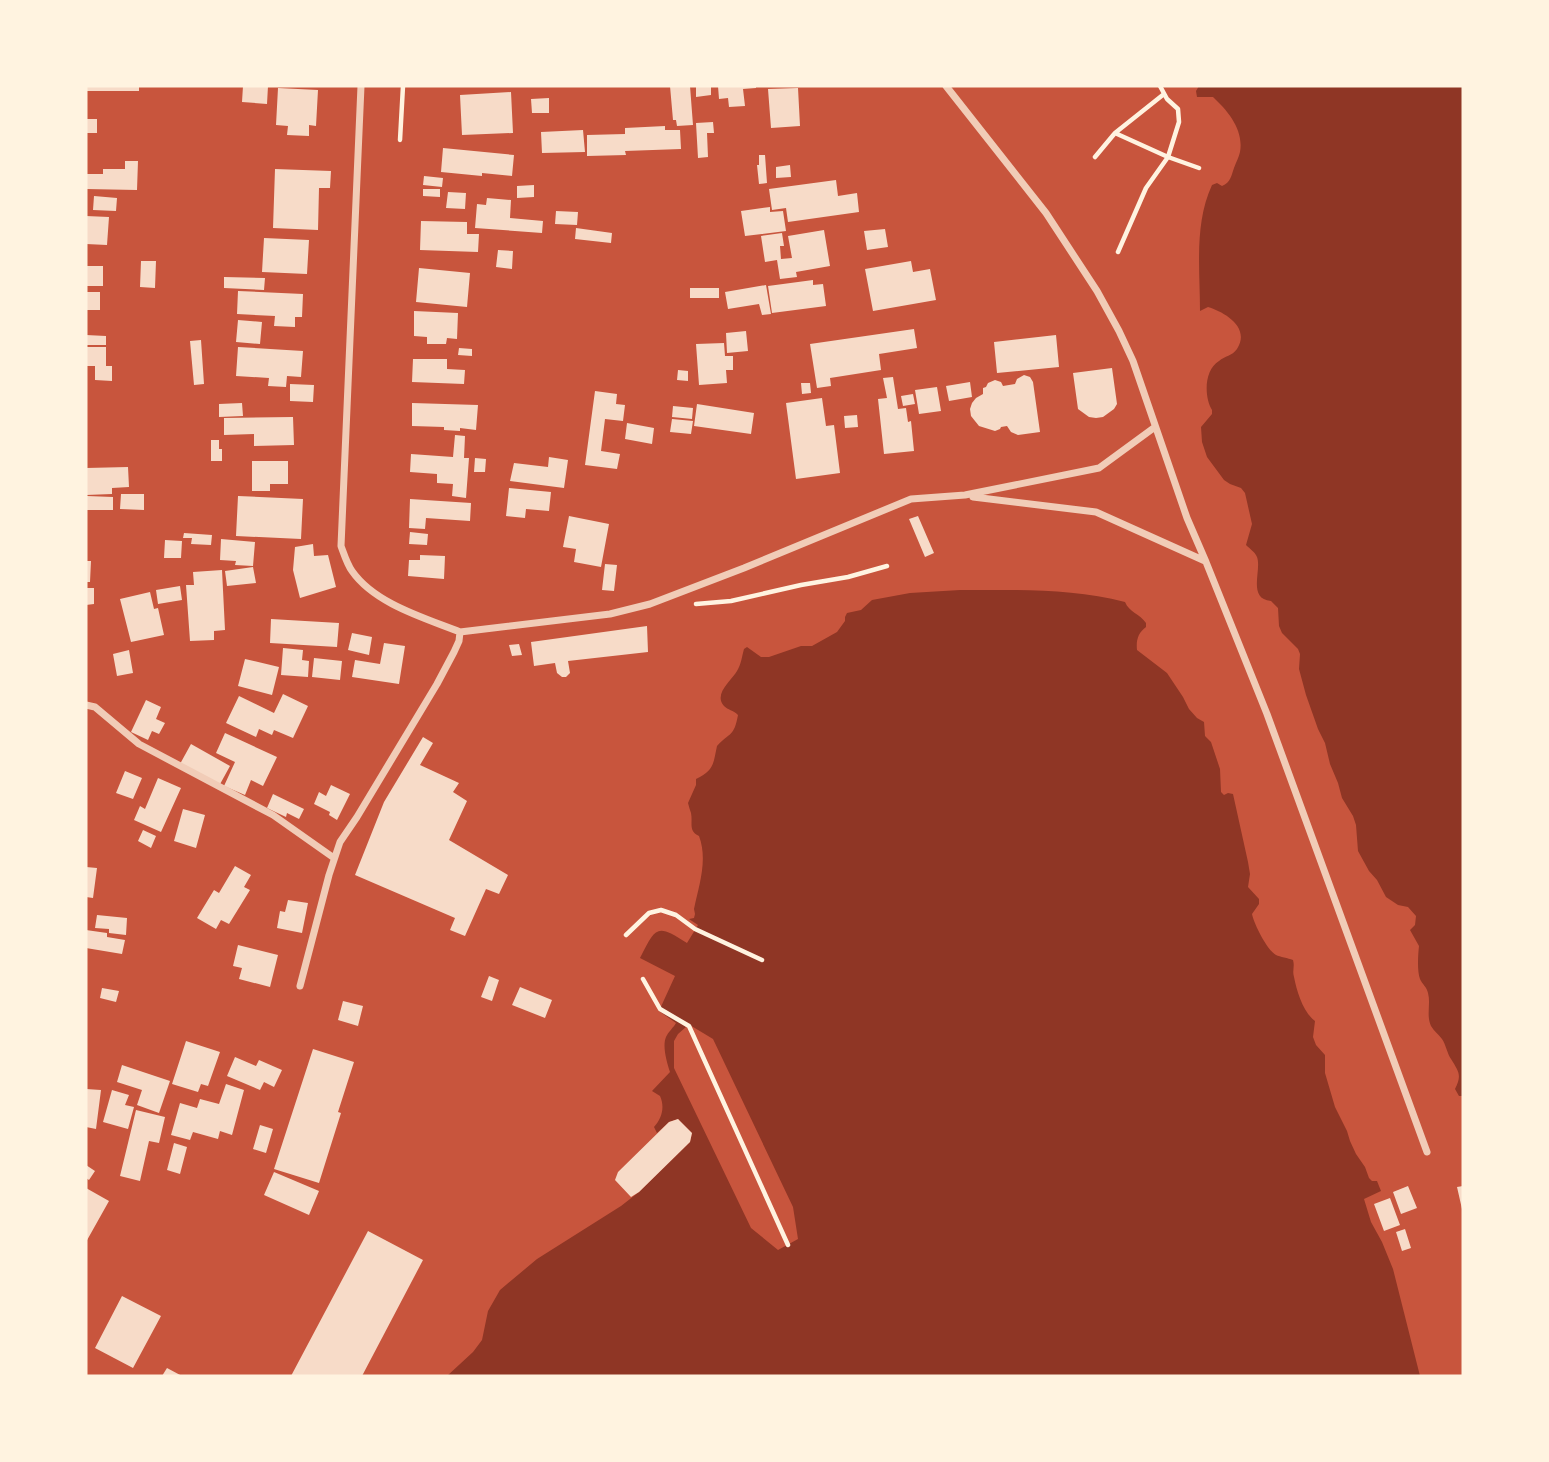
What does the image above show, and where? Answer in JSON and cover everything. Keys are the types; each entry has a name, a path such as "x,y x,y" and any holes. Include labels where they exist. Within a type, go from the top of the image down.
{"street":[{"path":"361,86 341,546 351,570 368,587 393,605 460,632 610,614 650,604 911,499 965,495 1099,468 1156,427"},
{"path":"946,86 1046,213 1083,267 1133,361 1187,518 1267,714 1427,1152"},
{"path":"965,495 1096,512 1206,562"},
{"path":"300,986 340,842 437,684 459,641 460,632"},
{"path":"86,705 95,707 139,744 272,815 334,858"}],"path":[{"path":"400,140 403,86"},
{"path":"1118,252 1146,188 1168,157 1179,122 1178,109 1167,99 1160,86"},
{"path":"1095,157 1115,133 1164,93"},
{"path":"1115,133 1199,168"},
{"path":"688,604 731,601 848,577 887,566"},
{"path":"626,935 649,913 661,910 676,915 695,929 762,960"},
{"path":"643,979 660,1009 689,1026 788,1245"}],"shaded area":[{"path":"1199,86 1463,86 1463,1096 1459,1096 1455,1089 1458,1071 1430,1022 1428,993 1418,972 1419,946 1410,930 1415,925 1416,916 1408,907 1398,905 1386,897 1358,851 1353,816 1342,798 1306,695 1299,669 1300,654 1282,633 1278,608 1259,595 1257,590 1257,557 1246,545 1252,524 1245,493 1241,488 1224,480 1207,457 1202,442 1201,427 1212,414 1207,391 1210,371 1221,359 1237,349 1241,334 1234,322 1221,313 1208,307 1200,311 1200,231 1212,185 1217,183 1222,186 1229,181 1240,154 1241,144 1234,122 1219,102 1213,97 1197,97"},
{"path":"960,590 1064,592 1125,602 1146,623 1138,637 1137,650 1167,673 1189,709 1204,722 1205,736 1211,742 1220,769 1221,792 1224,795 1233,794 1250,874 1248,887 1259,899 1259,904 1252,914 1253,918 1272,952 1293,960 1293,975 1299,995 1315,1021 1313,1037 1325,1055 1325,1073 1335,1107 1369,1178 1377,1181 1381,1191 1364,1199 1371,1222 1393,1269 1420,1376 447,1376 482,1340 488,1311 500,1290 537,1259 639,1192 690,1142 692,1133 678,1119 669,1122 657,1133 654,1127 661,1116 662,1104 660,1096 652,1091 670,1072 665,1041 676,1023 659,1011 675,976 640,958 658,931 669,933 687,943 698,925 689,919 694,918 695,914 703,854 699,836 692,829 688,803 696,779 709,770 717,746 735,727 738,715 724,706 721,697 738,669 744,649 747,647 761,657 769,657 801,646 812,646 837,632 847,613 861,610 872,600 910,593"}],"pier":[{"path":"660,1007 713,1039 793,1207 798,1239 778,1250 751,1228 674,1068 674,1041 686,1027"}],"building":[{"path":"86,86 139,86 139,91 86,91"},
{"path":"243,86 268,86 267,104 242,102"},
{"path":"670,86 690,86 693,125 677,126 676,120 673,120"},
{"path":"696,86 711,86 711,95 696,97"},
{"path":"718,86 756,88 743,89 745,106 729,107 728,98 719,99"},
{"path":"278,88 318,90 316,126 309,125 309,136 287,135 288,126 276,125"},
{"path":"798,88 800,126 771,128 768,89"},
{"path":"511,92 513,133 462,135 460,95"},
{"path":"549,98 549,113 532,113 531,99"},
{"path":"86,119 97,119 97,133 86,133"},
{"path":"713,122 714,133 707,133 708,157 698,158 696,123"},
{"path":"665,126 665,130 680,130 681,149 625,151 626,155 587,156 587,135 625,134 625,128"},
{"path":"583,130 585,152 542,153 541,132"},
{"path":"443,148 514,155 512,176 441,172"},
{"path":"759,155 765,155 767,183 759,184"},
{"path":"125,161 138,161 137,190 86,189 86,174 103,174 103,169 125,169"},
{"path":"790,165 791,177 776,178 776,167"},
{"path":"275,169 331,171 330,188 319,188 318,230 273,228"},
{"path":"424,176 443,178 442,187 423,185"},
{"path":"836,180 838,196 857,193 859,212 788,222 786,208 772,210 769,189"},
{"path":"534,185 534,197 517,198 517,186"},
{"path":"423,189 440,189 440,197 423,196"},
{"path":"448,192 466,193 465,209 446,208"},
{"path":"94,196 117,198 116,211 93,210"},
{"path":"487,198 511,200 510,218 543,221 542,233 475,228 477,204 486,205"},
{"path":"770,207 770,212 783,211 786,231 745,236 741,211"},
{"path":"556,211 578,212 577,225 555,224"},
{"path":"86,216 109,217 107,245 86,244"},
{"path":"421,221 467,222 467,234 479,234 478,252 420,250"},
{"path":"576,228 612,233 611,243 575,239"},
{"path":"885,229 888,247 867,250 864,231"},
{"path":"824,230 830,266 796,272 797,277 780,279 777,260 765,262 761,236 782,233 784,246 780,246 781,259 792,258 788,236"},
{"path":"264,238 309,240 307,274 262,272"},
{"path":"498,250 513,251 512,269 496,267"},
{"path":"141,261 156,261 155,288 140,287"},
{"path":"911,261 913,272 930,269 936,300 873,311 865,269"},
{"path":"86,266 103,266 103,286 86,286"},
{"path":"419,268 470,273 467,307 416,302"},
{"path":"224,277 265,278 264,290 224,288"},
{"path":"813,280 813,285 823,284 826,306 772,313 768,286"},
{"path":"766,285 771,314 762,315 759,304 728,309 725,292"},
{"path":"690,288 719,288 719,298 690,298"},
{"path":"238,291 303,294 302,317 295,317 295,327 274,326 275,316 237,314"},
{"path":"86,292 100,292 100,310 86,310"},
{"path":"414,311 458,313 457,339 447,338 446,344 427,344 427,337 414,336"},
{"path":"238,320 262,322 260,344 236,342"},
{"path":"914,329 917,348 879,354 881,370 830,378 831,386 817,388 810,344"},
{"path":"746,331 748,351 727,353 726,333"},
{"path":"86,335 106,336 106,345 86,345"},
{"path":"1056,335 1059,367 997,373 994,342"},
{"path":"201,340 204,384 194,385 190,341"},
{"path":"724,343 725,356 733,356 733,370 726,370 727,383 699,385 696,344"},
{"path":"86,347 106,347 106,366 112,366 112,381 95,380 95,366 86,366"},
{"path":"238,347 303,351 301,377 287,376 286,387 268,386 269,378 236,376"},
{"path":"459,348 472,349 472,356 458,355"},
{"path":"413,359 447,359 447,369 465,370 464,384 412,382"},
{"path":"1112,368 1117,404 1103,417 1089,417 1078,409 1073,373"},
{"path":"678,370 688,371 688,381 677,380"},
{"path":"1024,375 1030,377 1033,382 1040,432 1018,435 1011,432 1007,426 995,431 979,426 971,416 970,409 976,398 983,394 983,388 995,380 1003,386 1015,384 1017,379"},
{"path":"893,377 898,409 906,408 908,422 911,421 914,451 884,454 878,399 887,398 883,378"},
{"path":"970,382 972,397 949,401 946,386"},
{"path":"801,383 810,383 811,393 802,394"},
{"path":"290,384 314,385 313,402 290,401"},
{"path":"937,387 941,411 919,414 915,390"},
{"path":"595,391 617,394 616,404 625,405 623,421 605,419 601,451 620,454 617,469 585,465"},
{"path":"913,394 915,404 903,406 901,396"},
{"path":"822,398 826,426 834,425 840,473 796,479 786,403"},
{"path":"242,403 243,416 219,417 219,404"},
{"path":"412,403 478,405 476,430 412,426"},
{"path":"697,404 754,413 751,434 694,426"},
{"path":"673,406 693,408 692,419 672,417"},
{"path":"857,415 858,427 845,428 844,416"},
{"path":"293,417 294,445 254,446 254,434 224,435 224,418"},
{"path":"672,419 693,421 691,434 670,432"},
{"path":"627,423 654,428 652,444 625,439"},
{"path":"455,435 465,436 464,458 469,458 466,498 452,496 453,484 437,483 437,474 410,472 411,454 453,457"},
{"path":"211,440 219,440 222,461 211,461"},
{"path":"549,457 568,460 564,488 510,481 514,463 548,467"},
{"path":"475,458 486,459 485,472 474,472"},
{"path":"252,461 288,461 288,484 270,484 270,491 252,491"},
{"path":"128,467 129,487 112,488 112,494 86,495 86,468"},
{"path":"509,488 551,492 549,511 526,509 525,518 506,516"},
{"path":"121,494 144,494 144,510 120,509"},
{"path":"87,496 113,497 113,510 87,510"},
{"path":"238,496 303,499 301,539 236,536"},
{"path":"410,499 471,503 470,521 426,518 425,529 409,528"},
{"path":"569,516 609,524 601,567 574,562 576,549 563,547"},
{"path":"918,516 934,553 925,557 909,519"},
{"path":"410,532 428,534 427,545 409,544"},
{"path":"184,533 212,535 211,545 191,544 192,538 183,538"},
{"path":"221,539 255,542 253,566 235,565 236,561 220,560"},
{"path":"165,540 182,541 181,558 164,558"},
{"path":"313,544 314,556 328,555 336,587 300,598 293,570 295,547"},
{"path":"420,555 445,556 444,579 408,576 409,560 420,560"},
{"path":"86,561 91,561 90,582 86,582"},
{"path":"605,564 617,565 614,591 602,590"},
{"path":"253,567 256,583 227,586 225,571"},
{"path":"222,570 225,630 214,631 214,640 190,641 186,585 194,585 193,572"},
{"path":"180,586 182,600 158,604 156,590"},
{"path":"86,588 94,588 94,604 86,605"},
{"path":"150,592 154,609 158,608 164,635 131,642 120,599"},
{"path":"271,619 339,623 337,647 270,643"},
{"path":"647,626 648,652 568,661 570,673 566,677 557,673 555,663 534,666 531,642"},
{"path":"352,633 372,637 369,655 348,650"},
{"path":"384,643 405,646 399,684 352,677 355,660 380,664"},
{"path":"519,644 522,655 512,656 509,645"},
{"path":"283,648 303,650 302,660 309,661 308,677 281,675"},
{"path":"129,650 133,673 117,676 113,654"},
{"path":"314,658 342,661 340,680 312,677"},
{"path":"245,659 279,667 272,695 238,686"},
{"path":"283,694 308,706 293,738 274,730 272,735 259,729 256,737 226,723 239,696 274,713"},
{"path":"146,700 161,707 156,719 165,723 159,734 152,731 148,740 131,732"},
{"path":"225,733 277,757 263,786 251,780 245,795 224,786 235,762 216,753"},
{"path":"423,737 433,743 420,765 459,783 453,792 467,801 449,840 508,875 499,894 486,889 465,936 450,930 455,918 355,875 384,802"},
{"path":"191,744 230,766 219,786 180,764"},
{"path":"125,771 142,778 133,799 116,793"},
{"path":"158,778 181,788 161,832 134,820 140,806 145,809"},
{"path":"331,785 350,794 337,820 329,815 330,812 314,804 319,792 326,796"},
{"path":"273,794 304,809 299,819 287,813 286,817 267,808"},
{"path":"183,809 205,815 196,848 174,841"},
{"path":"143,830 156,836 151,848 138,841"},
{"path":"235,866 251,875 244,887 250,890 229,924 221,920 216,929 197,918 214,890 219,893"},
{"path":"86,867 97,868 93,898 86,897"},
{"path":"288,900 308,903 302,933 277,928 280,911 285,912"},
{"path":"97,915 127,918 126,935 109,933 109,929 95,928"},
{"path":"86,930 107,933 107,937 125,940 122,954 86,948"},
{"path":"238,945 278,955 270,987 239,979 242,968 233,966"},
{"path":"489,976 499,980 492,1001 481,997"},
{"path":"520,987 552,1000 545,1018 512,1005"},
{"path":"102,988 119,991 116,1002 100,998"},
{"path":"343,1001 363,1006 358,1026 338,1020"},
{"path":"186,1041 220,1052 208,1086 201,1084 198,1092 172,1084"},
{"path":"313,1049 354,1062 319,1183 274,1169"},
{"path":"235,1057 256,1066 259,1060 282,1070 274,1087 264,1082 260,1090 227,1076"},
{"path":"122,1065 170,1081 159,1113 137,1105 142,1090 117,1082"},
{"path":"226,1084 244,1090 232,1135 220,1131 218,1139 193,1132 190,1140 171,1135 180,1103 197,1108 200,1099 219,1104"},
{"path":"86,1089 101,1090 96,1129 86,1127"},
{"path":"112,1090 129,1095 125,1105 134,1107 128,1129 103,1122"},
{"path":"136,1110 165,1117 159,1143 149,1141 140,1181 120,1176"},
{"path":"678,1119 692,1133 690,1142 631,1197 615,1180 618,1172 669,1122"},
{"path":"260,1125 273,1129 266,1153 253,1149"},
{"path":"174,1143 187,1147 180,1174 167,1170"},
{"path":"86,1165 95,1171 89,1180 86,1178"},
{"path":"274,1172 319,1191 309,1215 264,1195"},
{"path":"1408,1186 1417,1208 1401,1214 1393,1192"},
{"path":"1463,1186 1463,1209 1462,1209 1457,1187"},
{"path":"86,1188 109,1201 86,1242"},
{"path":"1390,1198 1400,1225 1384,1231 1374,1204"},
{"path":"1405,1229 1411,1248 1402,1251 1396,1232"},
{"path":"368,1231 423,1260 362,1376 291,1376"},
{"path":"122,1296 161,1316 133,1368 95,1348"},
{"path":"167,1368 182,1376 162,1376"}]}
